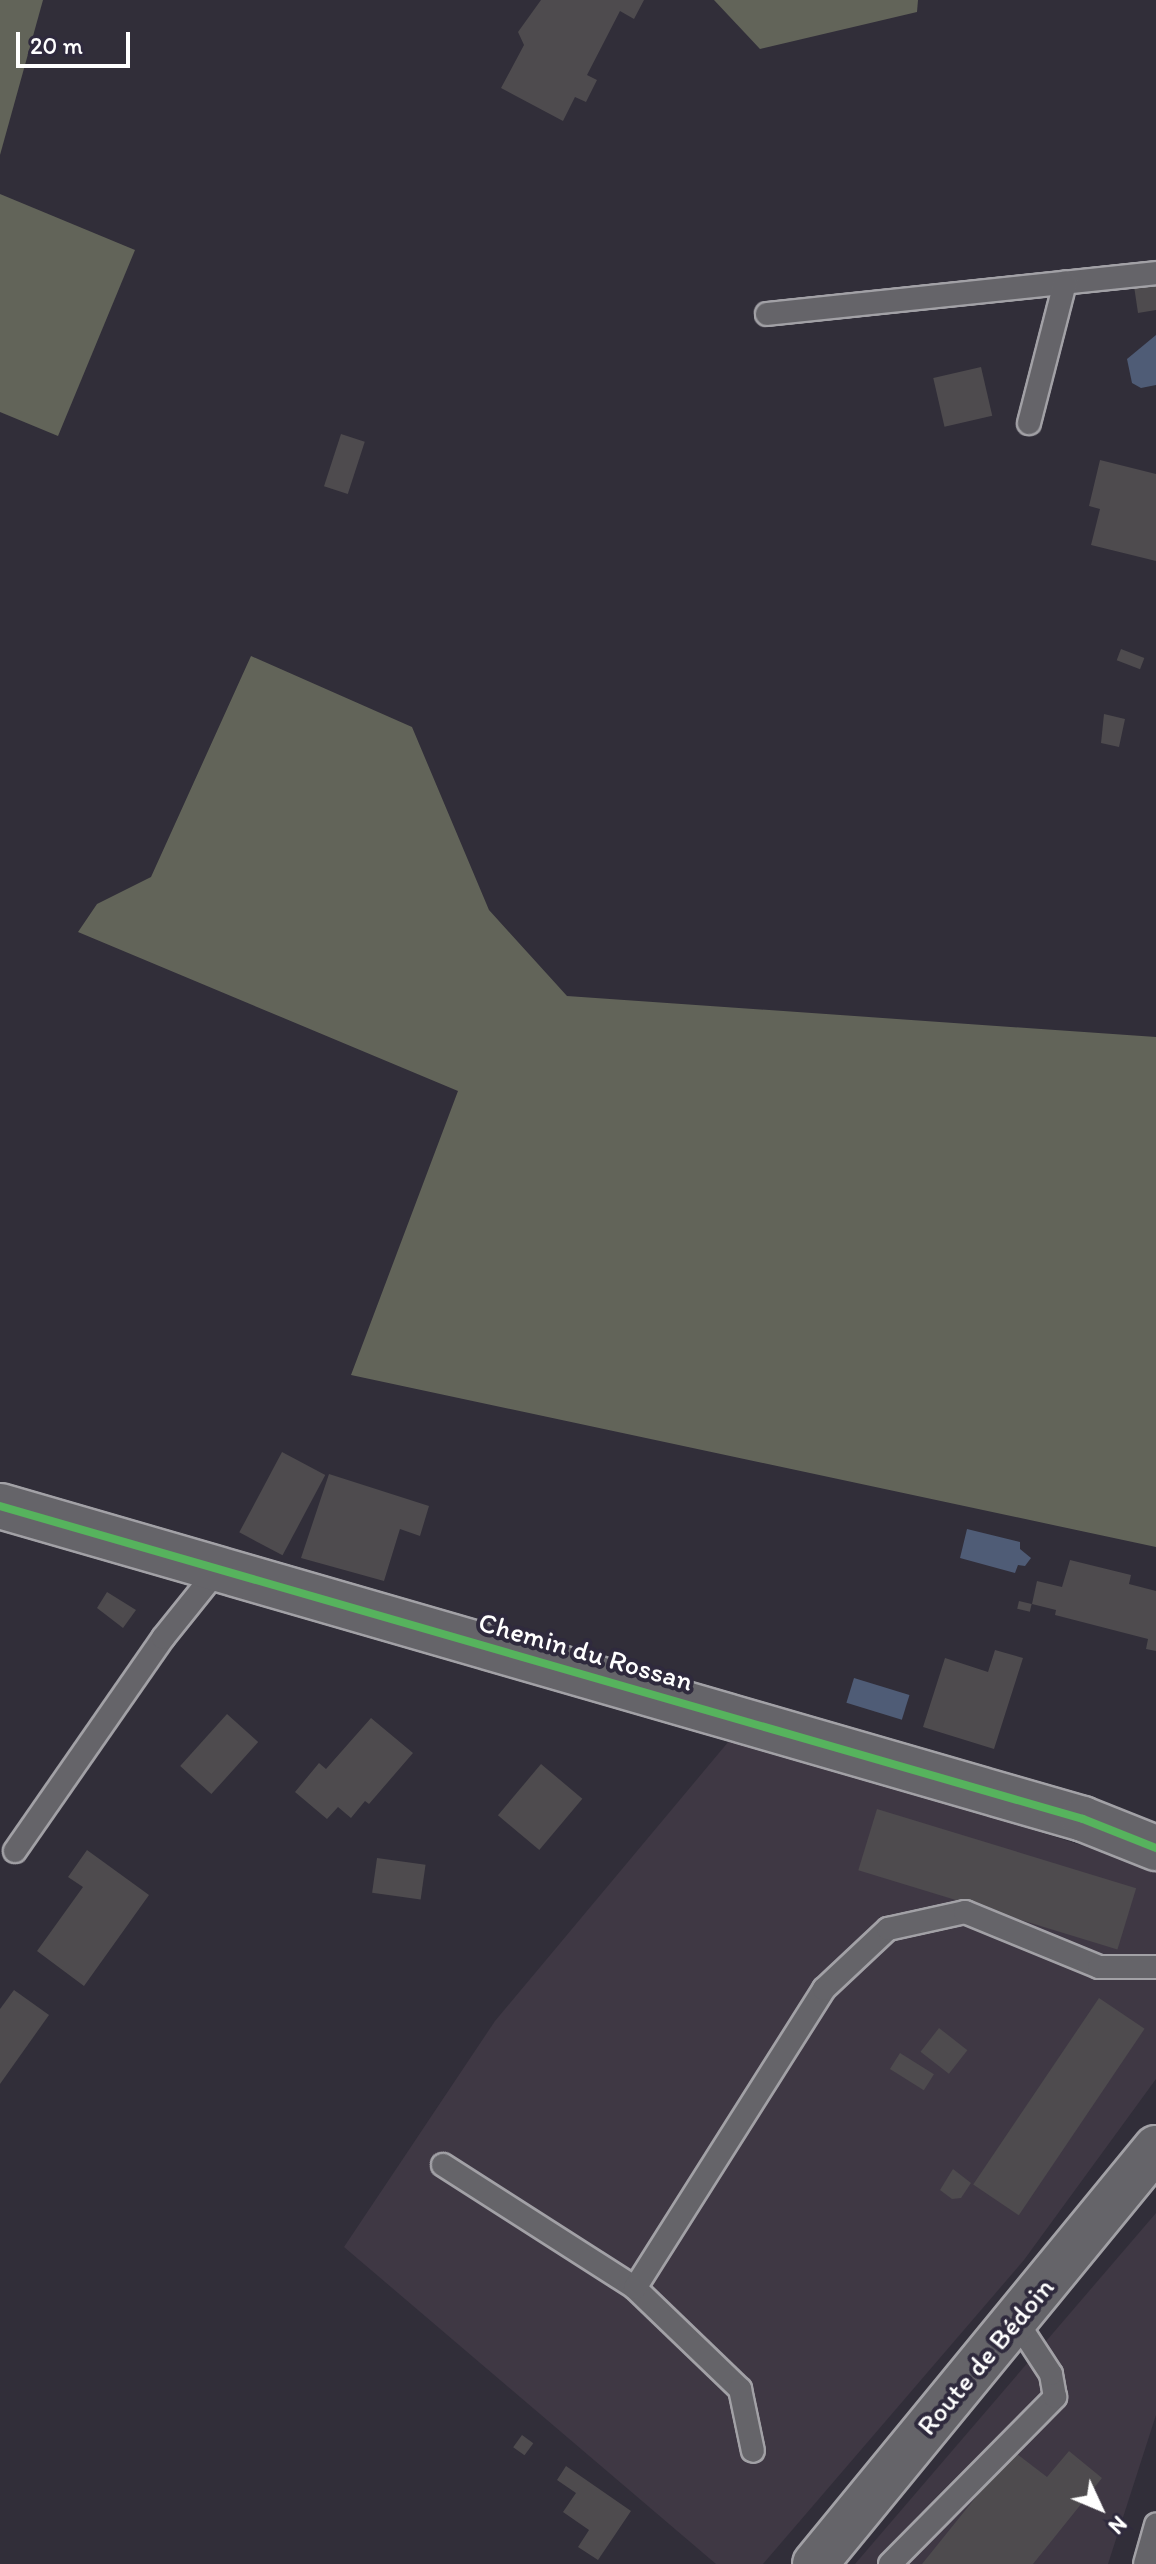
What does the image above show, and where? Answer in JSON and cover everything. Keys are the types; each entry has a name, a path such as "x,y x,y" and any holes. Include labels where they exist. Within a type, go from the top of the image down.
{"street":[{"name":"Chemin du Rossan","path":"0,1506 1083,1819 1156,1848"},
{"name":"Route de Bédoin","path":"815,2564 1156,2148"}],"lane":[{"path":"767,314 1156,273"},
{"path":"1029,423 1065,283"},
{"path":"15,1851 163,1638 219,1568"},
{"path":"635,2288 824,1989 888,1929 965,1912 1099,1967 1156,1967"},
{"path":"443,2165 635,2288 740,2389 753,2451"},
{"path":"890,2564 1055,2397 1051,2374 1015,2319"},
{"path":"1145,2564 1156,2525"}],"shaded area":[{"path":"0,0 43,0 0,155"},
{"path":"714,0 918,0 917,12 760,49"},
{"path":"0,194 135,250 58,436 0,412"},
{"path":"251,656 412,727 489,910 567,996 1156,1037 1156,1547 351,1375 458,1091 78,932 97,904 151,877"},
{"path":"734,1735 1156,1869 1156,2079 1024,2260 763,2564 716,2564 344,2247 495,2021"},
{"path":"1156,2213 1156,2415 1108,2564 855,2564"}],"water":[{"path":"1156,335 1156,385 1141,388 1132,383 1127,359"},
{"path":"967,1529 1020,1542 1020,1549 1031,1558 1025,1566 1018,1565 1015,1573 960,1558"},
{"path":"854,1678 909,1695 902,1720 846,1703"}],"building":[{"path":"541,0 644,0 634,19 620,11 587,75 597,80 586,102 575,97 563,121 501,88 524,45 518,32"},
{"path":"1156,283 1156,310 1138,313 1134,286"},
{"path":"981,367 992,416 945,427 933,378"},
{"path":"341,434 365,442 348,494 324,486"},
{"path":"1100,460 1156,474 1156,561 1091,545 1100,509 1089,506"},
{"path":"1121,649 1144,658 1140,669 1117,660"},
{"path":"1104,714 1125,719 1119,747 1101,743"},
{"path":"282,1452 325,1475 283,1555 239,1532"},
{"path":"329,1474 429,1506 420,1536 400,1529 384,1581 301,1558"},
{"path":"1070,1560 1131,1575 1129,1584 1156,1591 1156,1651 1146,1649 1148,1639 1055,1615 1056,1610 1032,1604 1037,1581 1062,1587"},
{"path":"107,1592 136,1610 123,1628 97,1608"},
{"path":"1019,1601 1032,1604 1030,1612 1017,1609"},
{"path":"995,1650 1023,1658 994,1749 923,1727 945,1658 988,1672"},
{"path":"227,1714 258,1742 211,1794 180,1766"},
{"path":"371,1718 413,1753 369,1804 365,1801 351,1818 338,1807 327,1819 295,1792 319,1763 326,1769"},
{"path":"541,1764 582,1799 539,1850 498,1815"},
{"path":"877,1809 1136,1888 1117,1949 858,1870"},
{"path":"87,1850 149,1895 84,1986 37,1951 83,1887 68,1877"},
{"path":"377,1858 426,1865 421,1899 372,1893"},
{"path":"14,1990 49,2015 0,2084 0,2009"},
{"path":"1099,1998 1145,2029 1019,2215 973,2185"},
{"path":"939,2028 967,2050 949,2074 921,2052"},
{"path":"900,2053 934,2074 924,2090 890,2069"},
{"path":"953,2169 971,2183 961,2198 952,2199 940,2190"},
{"path":"522,2435 533,2443 525,2455 513,2447"},
{"path":"1013,2451 1047,2477 1069,2451 1102,2478 1033,2564 922,2564"},
{"path":"566,2466 631,2511 598,2560 578,2547 589,2530 563,2512 576,2493 557,2480"}],"cycle path":[{"path":"0,1506 1083,1819 1156,1848"}]}
